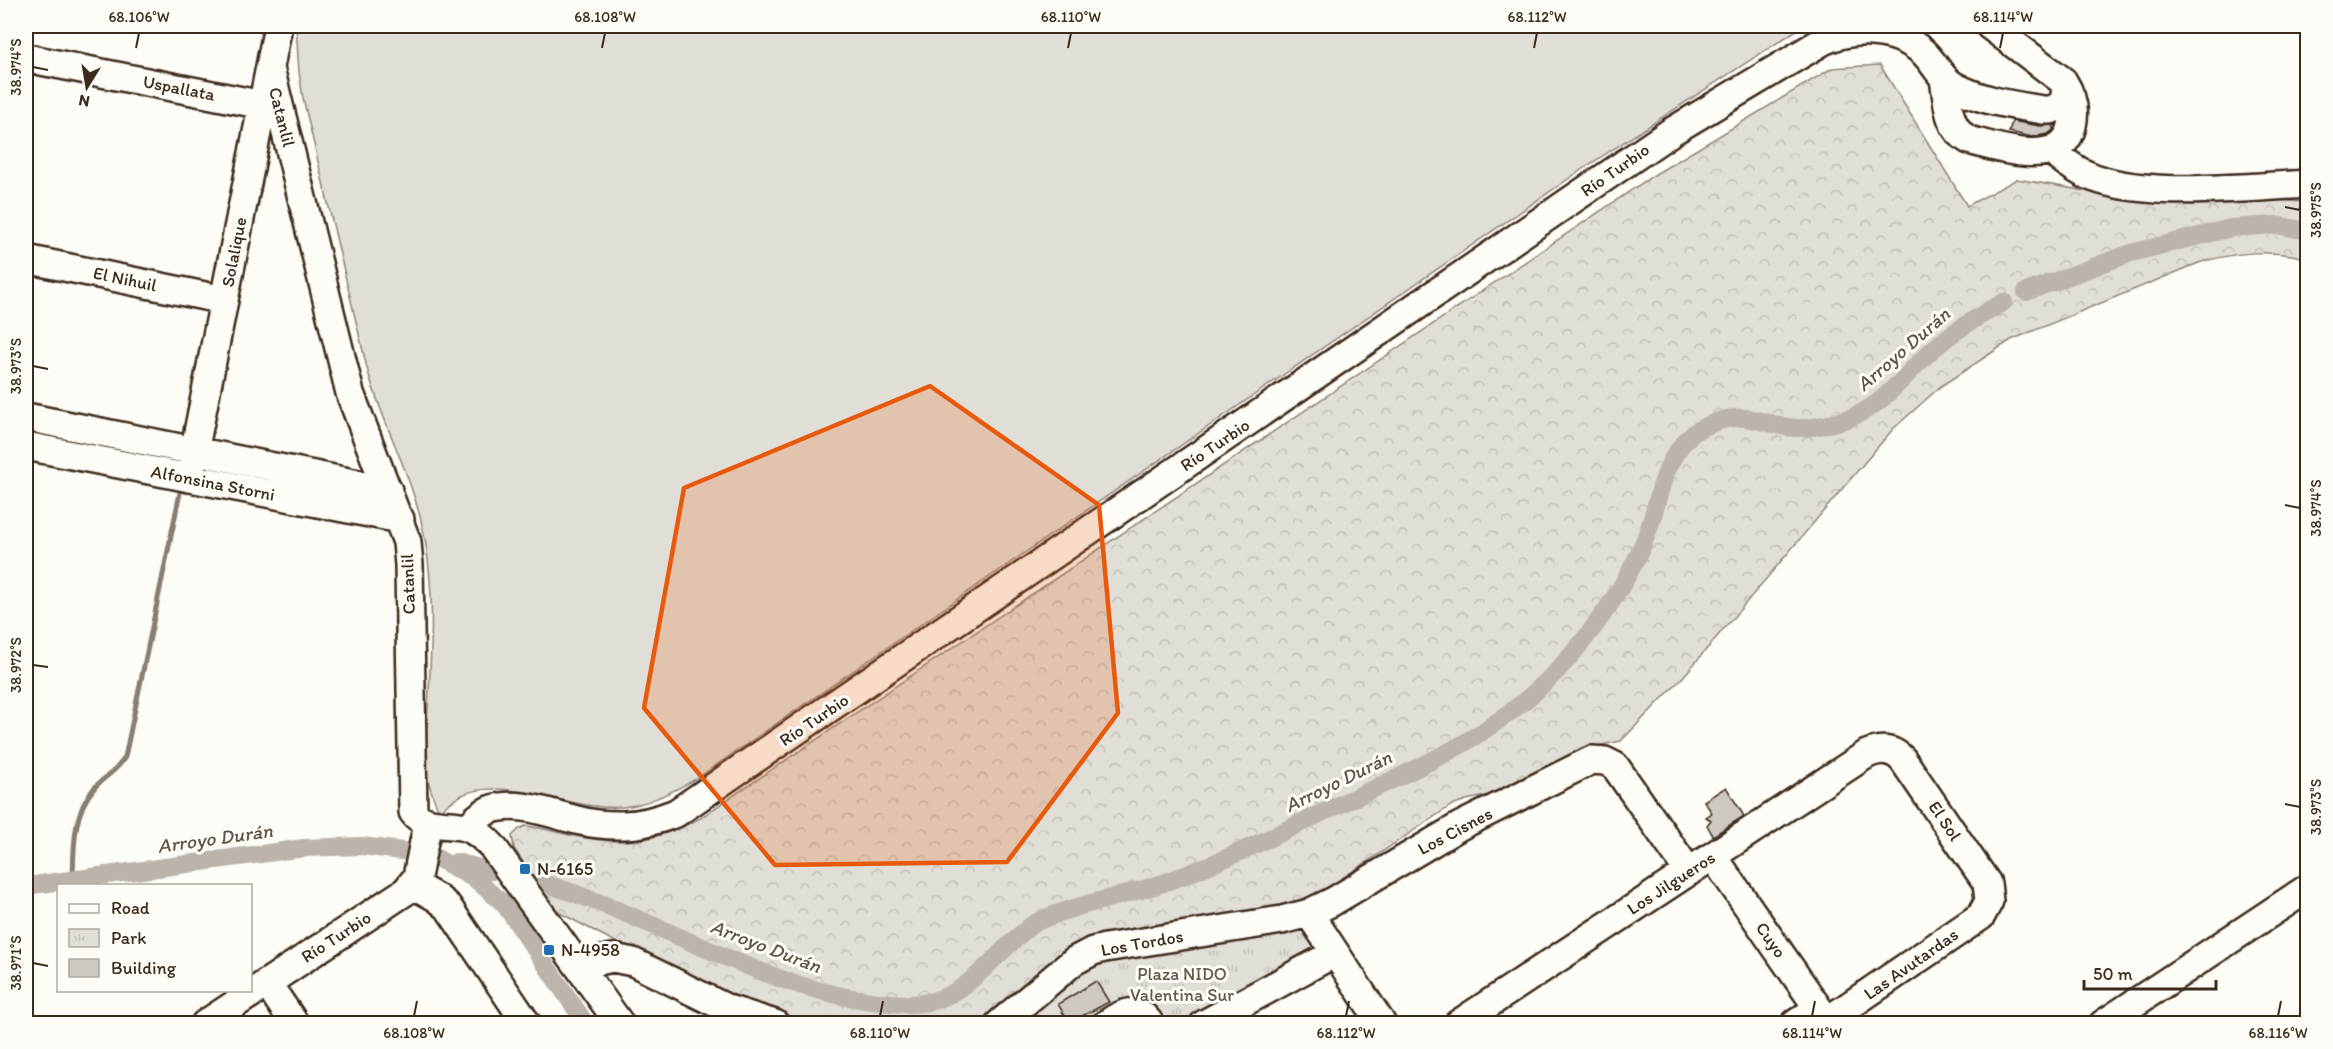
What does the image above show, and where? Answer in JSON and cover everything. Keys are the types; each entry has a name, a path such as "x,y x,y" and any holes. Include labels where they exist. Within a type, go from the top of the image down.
{"street":[{"path":"1944,79 1952,124 1960,136 1978,143 2031,153 2051,151 2067,138 2074,117 2070,93 2063,81 1990,26"},
{"name":"Solalique","path":"189,478 270,68 270,27"},
{"name":"Río Turbio","path":"468,828 481,815 499,808 521,808 583,822 621,825 657,820 685,808 1671,132 1823,41 1836,35 1859,32 1874,32 1901,39 1923,52 1944,79"},
{"name":"Uspallata","path":"26,58 263,105"},
{"name":"Catanlil","path":"270,68 348,386 407,542 412,807 417,817 428,822"},
{"path":"1944,79 1966,92 1983,98 2051,110 2063,104 2065,99 2063,81"},
{"path":"2051,151 2086,174 2107,181 2136,186 2193,190 2307,184"},
{"name":"El Nihuil","path":"26,259 224,300"},
{"name":"Alfonsina Storni","path":"26,417 388,490"},
{"name":"Alfonsina Storni","path":"26,446 400,519"},
{"name":"Los Jilgueros","path":"1458,1023 1867,754 1886,750"},
{"name":"El Sol","path":"1886,750 1899,755 1987,883 1989,901"},
{"name":"Los Cisnes","path":"1309,913 1332,902 1460,826 1592,760 1605,761 1619,771 1689,872"},
{"path":"527,1023 448,907 437,898 412,885 419,866 428,822 468,828 482,836 503,859 620,1023"},
{"name":"Cuyo","path":"1713,856 1825,1018"},
{"name":"Río Turbio","path":"252,992 412,885"},
{"path":"2103,1023 2307,888"},
{"name":"Las Avutardas","path":"1795,1023 1825,1018 1981,916 1989,901"},
{"path":"1309,913 1382,1023"},
{"name":"Los Tordos","path":"999,1023 1074,961 1093,951 1282,920 1309,913"},
{"path":"1204,1023 1335,953"},
{"path":"579,965 613,958 633,962 728,1009 775,1023"},
{"path":"267,982 295,1023"},
{"name":"Río Turbio","path":"205,1023 252,992"},
{"path":"1106,1023 1119,1015 1143,1018"}],"highlighted area":[{"path":"930,386 1099,505 1118,713 1007,862 775,865 644,708 684,488"}],"green space":[{"path":"296,26 1803,26 1590,164 696,779 669,793 632,806 603,807 498,789 479,790 462,795 439,811 430,787 425,762 431,616 428,557 423,529 418,508 367,368 303,98"},
{"path":"1880,65 1967,206 2017,179 2150,202 2250,199 2307,202 2307,258 2279,253 2254,253 2201,262 2011,340 1941,386 1893,429 1683,677 1621,741 1581,749 1528,782 1502,793 1452,805 1307,902 1073,946 984,1023 812,1023 769,1014 723,998 562,914 549,903 514,848 512,836 525,826 593,839 624,841 653,837 700,818 1654,175 1832,68"},
{"name":"Plaza NIDO Valentina Sur","path":"1306,927 1320,949 1193,1023 1159,1023 1138,993 1093,1023 1011,1024 1090,962"}],"building":[{"path":"2012,121 2040,126 2054,125 2053,130 2048,134 2032,137 2009,132"},
{"path":"1726,787 1744,816 1713,836 1707,825 1711,820 1706,817 1712,813 1704,801"},
{"path":"1096,981 1109,1002 1069,1023 1058,1004"}],"waterway":[{"name":"Arroyo Durán","path":"2026,292 2131,253 2231,228 2276,225 2308,231"},
{"name":"Arroyo Durán","path":"539,882 585,897 720,955 811,988 858,999 907,1004 939,999 965,985 1024,931 1039,921 1070,909 1166,882 1207,866 1419,767 1503,718 1554,674 1607,608 1640,552 1669,466 1675,454 1695,432 1710,424 1730,418 1802,428 1830,424 1855,416 1880,401 1948,337 2004,302"},
{"path":"26,432 119,450"},
{"path":"73,881 76,831 82,808 95,787 119,766 125,757 181,488"},
{"name":"Arroyo Durán","path":"26,886 304,848 362,846 410,852"},
{"path":"435,857 476,880 504,904 586,1024"},
{"name":"Arroyo Durán","path":"456,862 492,871"}],"place":[{"name":"N-6165","path":"525,869"},
{"name":"N-4958","path":"549,950"}]}
